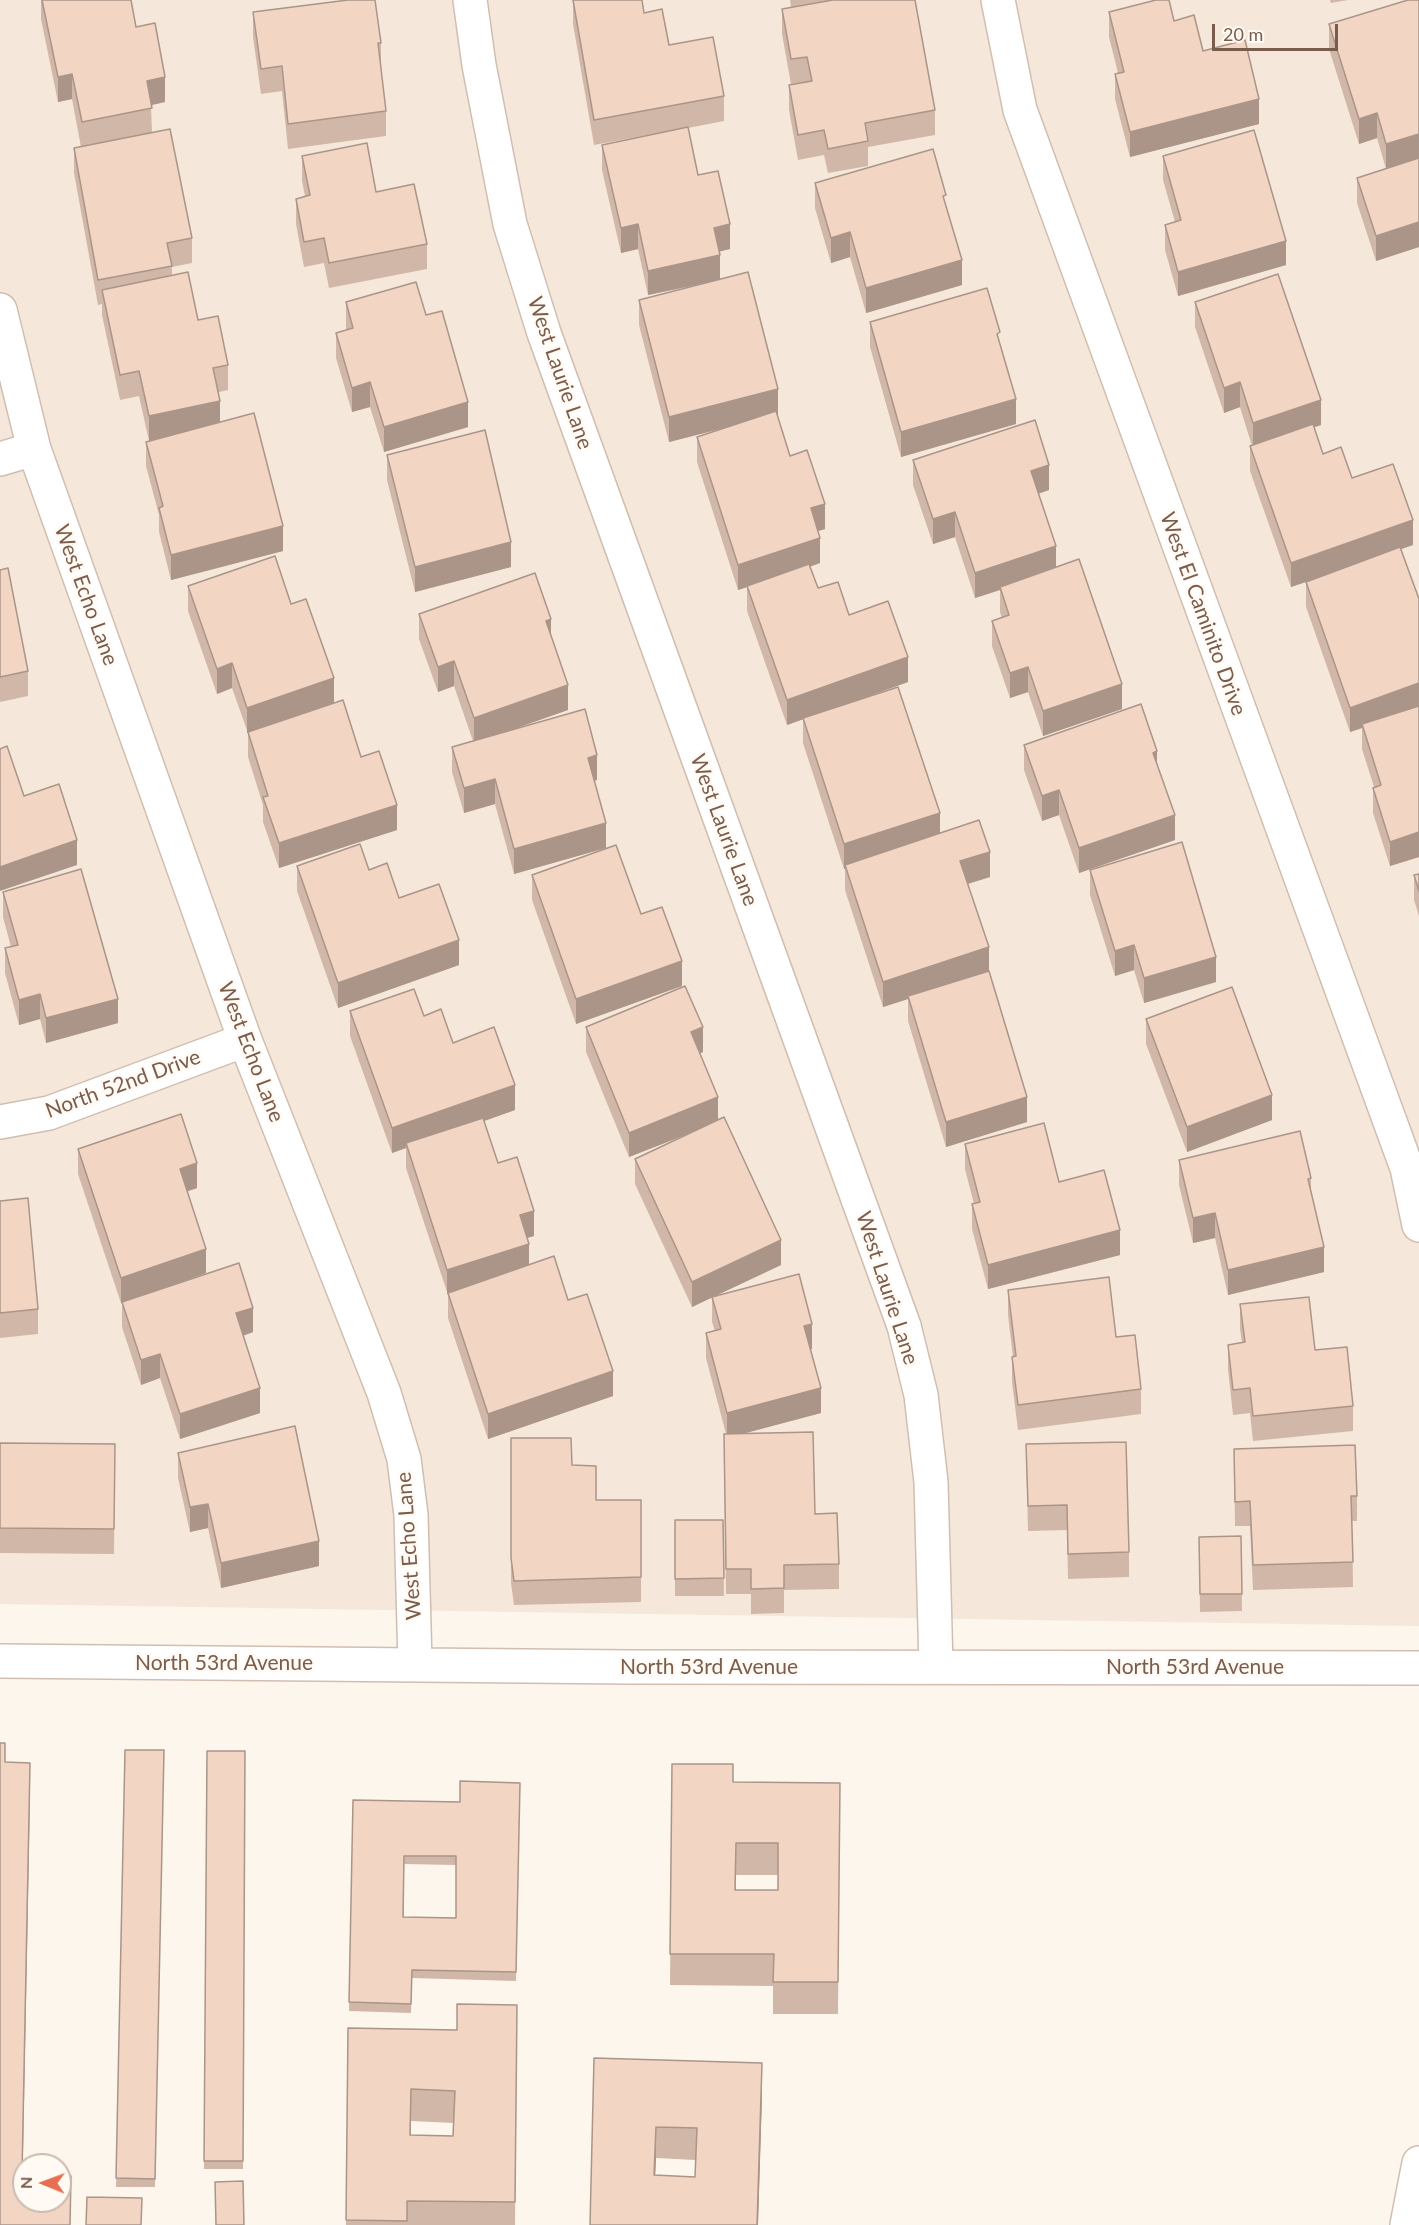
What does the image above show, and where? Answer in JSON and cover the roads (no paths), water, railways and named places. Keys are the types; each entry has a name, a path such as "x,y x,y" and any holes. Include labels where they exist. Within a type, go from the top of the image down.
{"street":[{"name":"West Laurie Lane","path":"470,0 479,65 510,224 544,333 904,1326 921,1395 931,1482 936,1666"},
{"name":"West El Caminito Drive","path":"998,0 1020,110 1407,1168 1419,1225"},
{"name":"West Echo Lane","path":"0,310 34,449 245,1040 384,1394 404,1459 411,1515 415,1664"},
{"path":"0,459 34,449"},
{"name":"North 52nd Drive","path":"0,1122 49,1113 245,1040"},
{"name":"North 53rd Avenue","path":"0,1661 629,1667 1419,1668"},
{"path":"1407,2225 1419,2163"}]}
